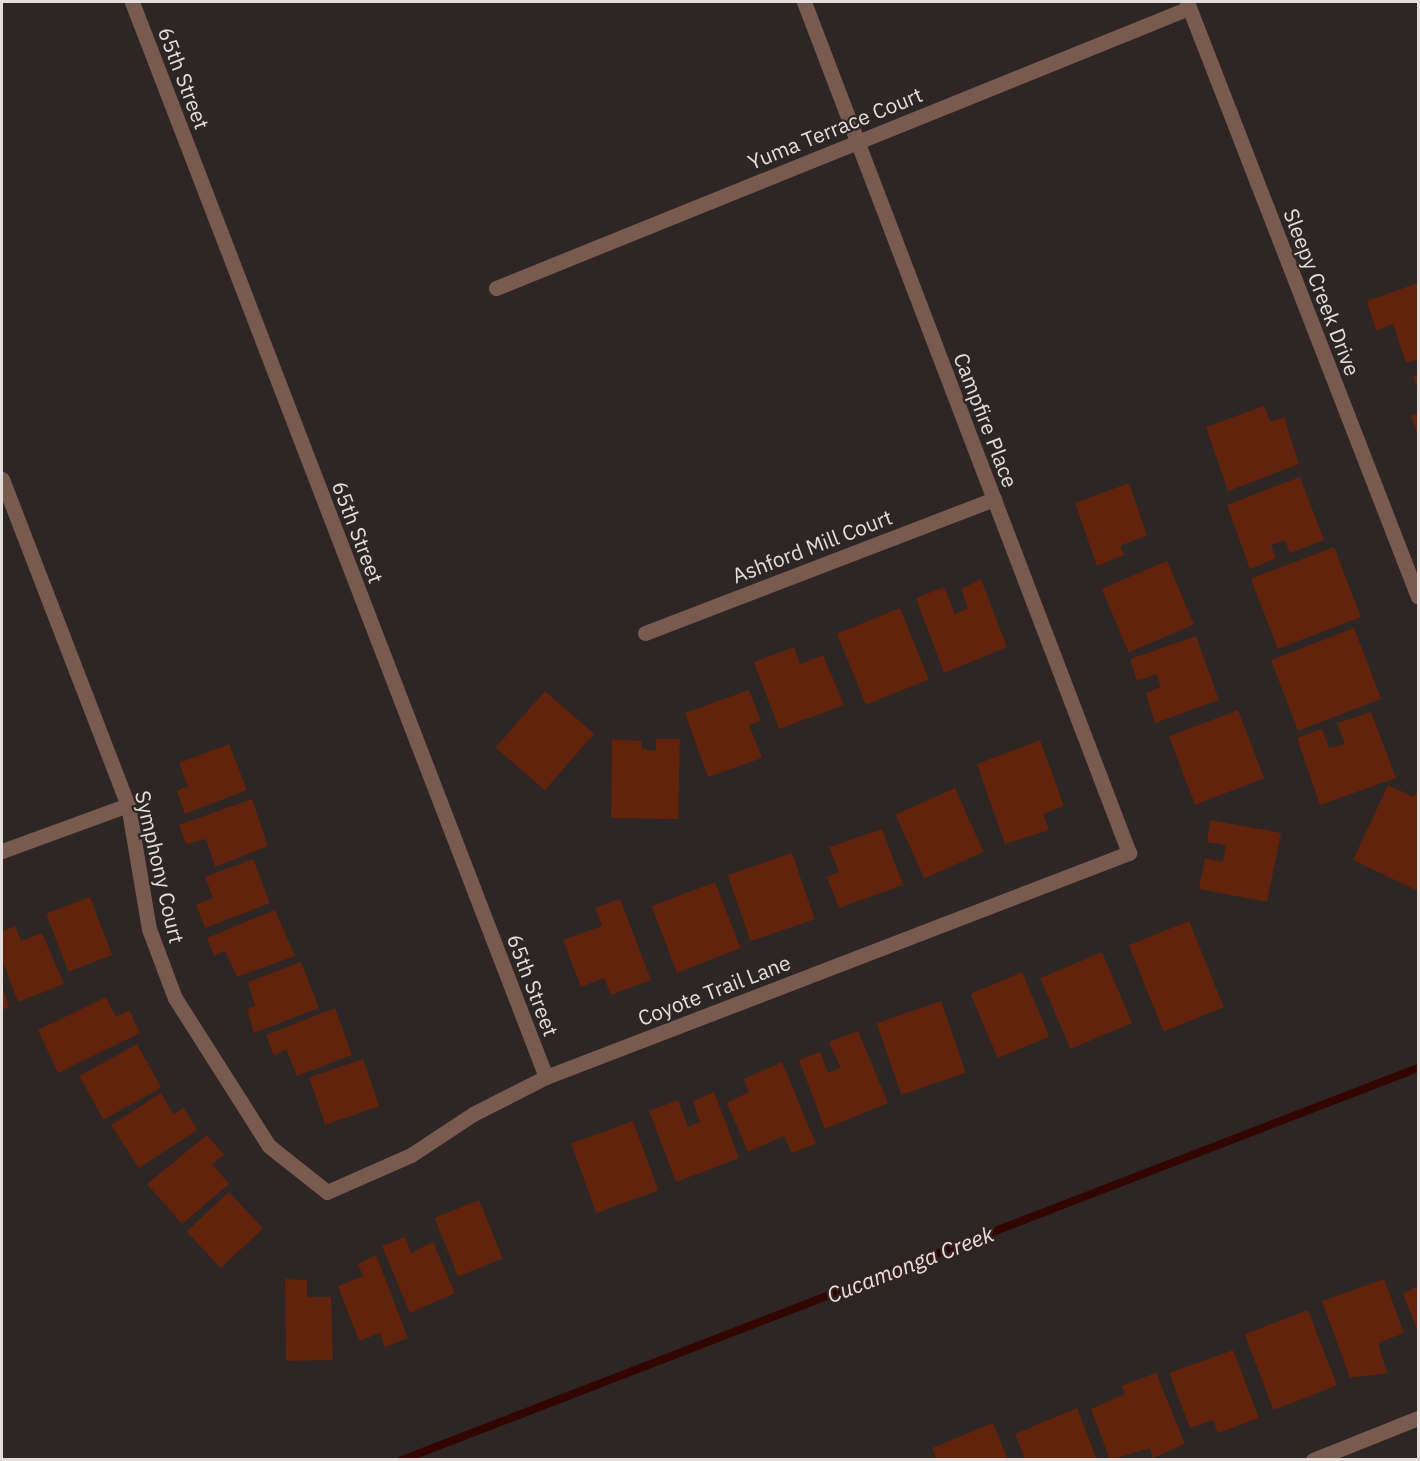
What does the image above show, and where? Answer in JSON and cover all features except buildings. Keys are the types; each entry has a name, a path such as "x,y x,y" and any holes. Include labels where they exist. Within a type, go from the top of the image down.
{"street":[{"name":"65th Street","path":"132,2 546,1077"},
{"name":"Campfire Place","path":"804,2 1129,854"},
{"name":"Yuma Terrace Court","path":"496,288 857,142 1188,4"},
{"name":"Sleepy Creek Drive","path":"1188,4 1419,597"},
{"name":"Symphony Court","path":"2,479 8,517 128,805 148,929 175,998 269,1146 327,1192"},
{"name":"Ashford Mill Court","path":"645,633 994,499"},
{"path":"2,851 128,805"},
{"name":"Coyote Trail Lane","path":"327,1192 411,1155 472,1114 546,1077 1129,854"},
{"path":"1313,1460 1419,1418"}],"waterway":[{"name":"Cucamonga Creek","path":"402,1460 1418,1068"}]}
